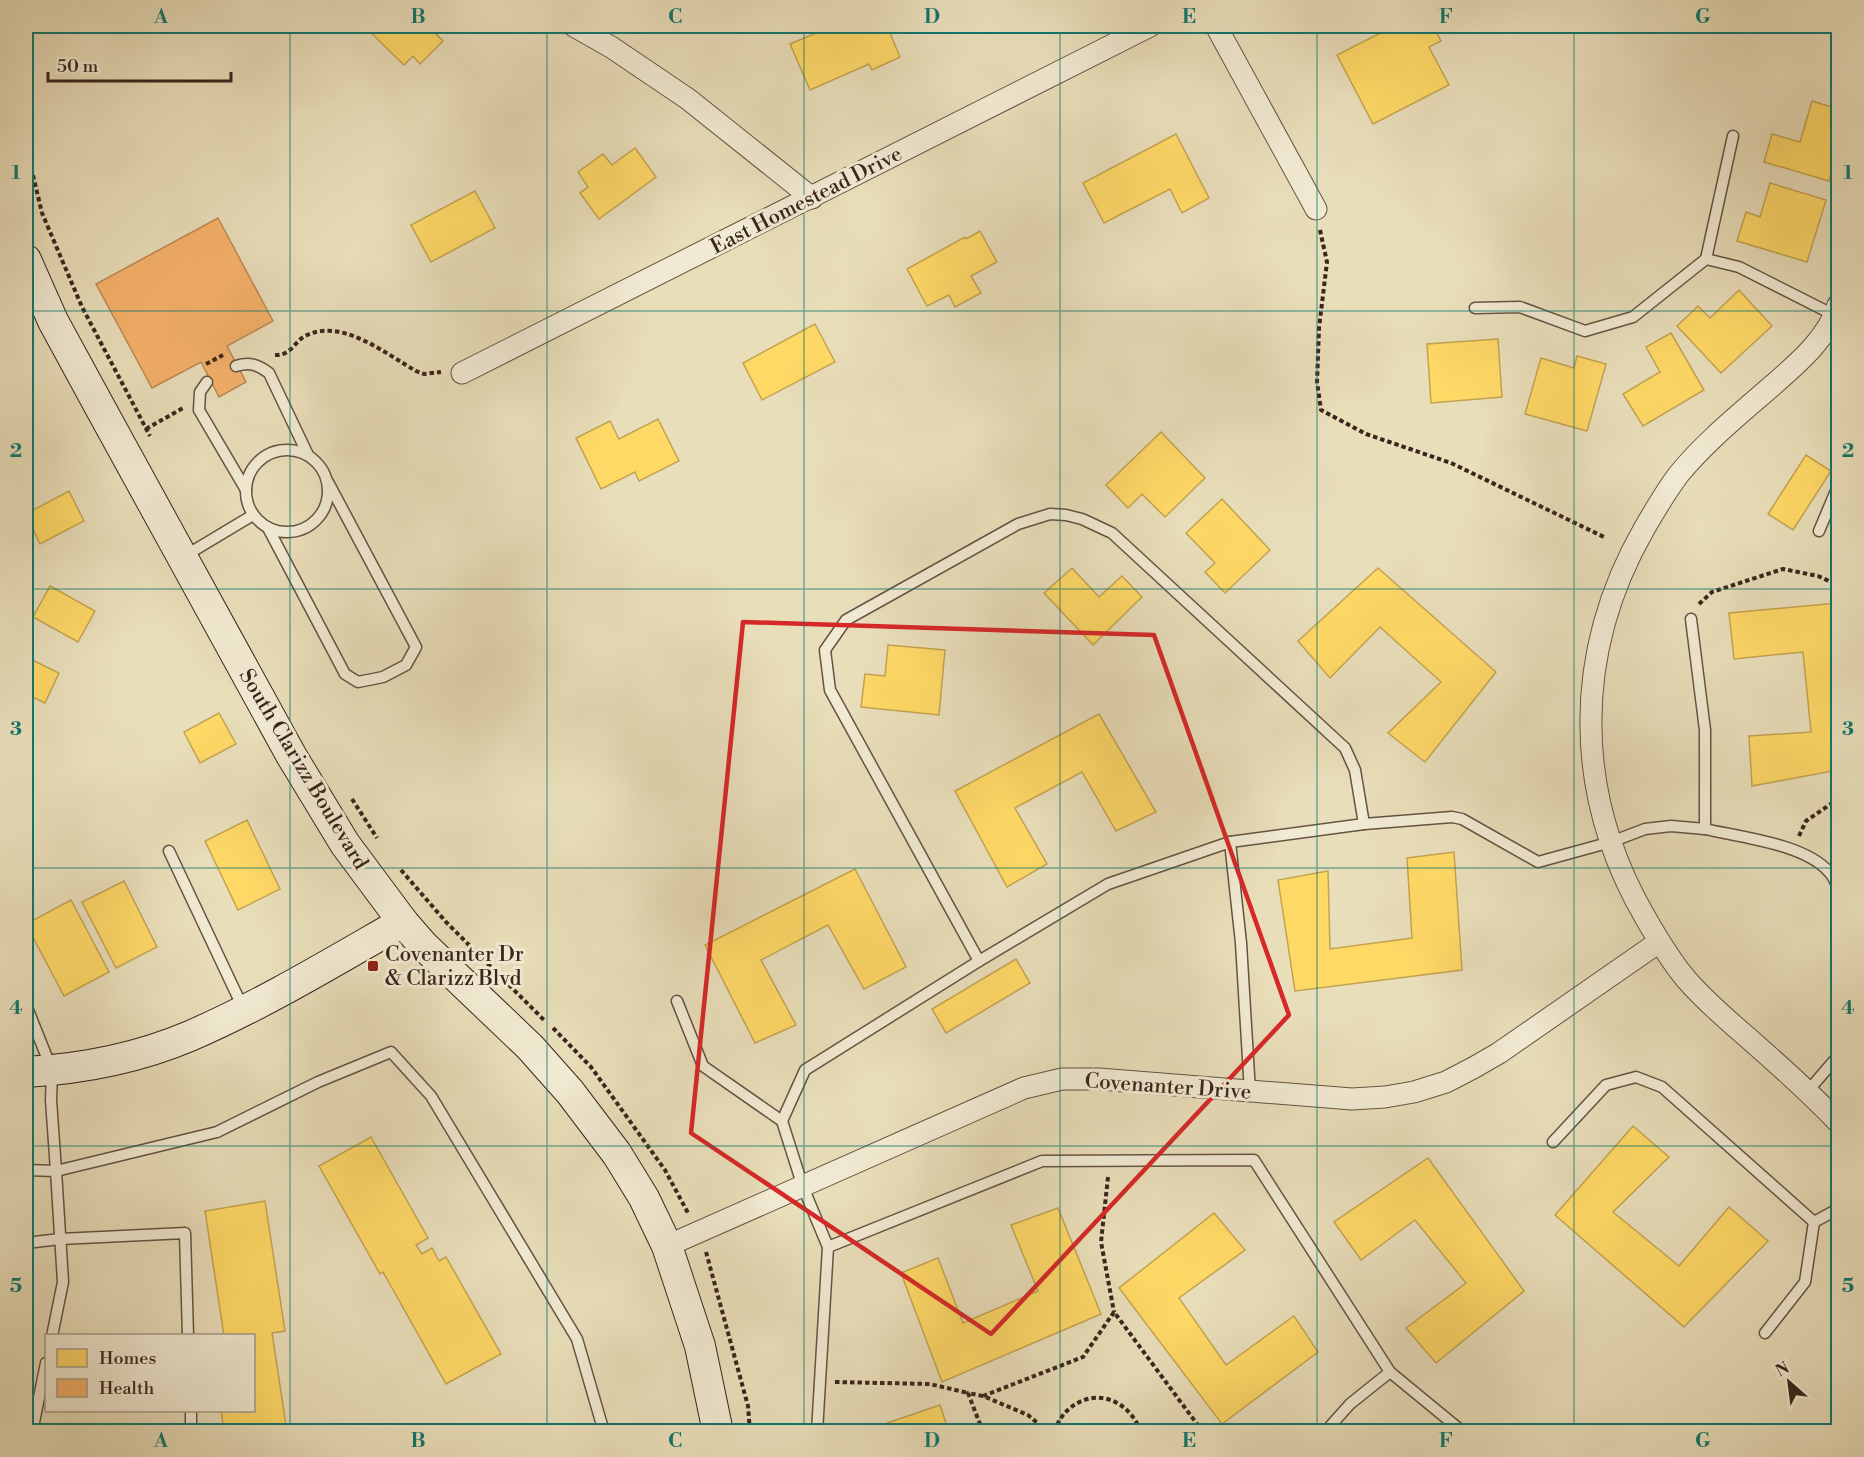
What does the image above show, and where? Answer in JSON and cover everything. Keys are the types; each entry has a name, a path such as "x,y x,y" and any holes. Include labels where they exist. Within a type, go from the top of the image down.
{"street":[{"path":"574,26 611,47 680,93 812,198"},
{"name":"East Homestead Drive","path":"462,373 1150,26"},
{"path":"1216,26 1316,209"},
{"name":"South Clarizz Boulevard","path":"26,260 53,321 291,755 345,844 423,945 530,1047 570,1092 617,1154 644,1198 667,1246 700,1346 718,1431"},
{"path":"1837,313 1805,356 1718,434 1680,473 1658,505 1617,583 1602,629 1591,703 1591,746 1597,792 1620,869 1659,942 1686,979 1839,1122"},
{"path":"39,1071 114,1060 189,1037 293,985 403,922"},
{"name":"Covenanter Drive","path":"667,1246 1024,1088 1062,1079 1099,1079 1352,1099 1414,1092 1446,1082 1498,1053 1659,942"}],"lane":[{"path":"1475,308 1520,307 1585,331 1634,316 1706,259 1733,136"},
{"path":"1706,259 1739,267 1837,313"},
{"path":"236,366 247,362 259,366 268,373 308,455"},
{"path":"207,382 200,392 199,410 246,490"},
{"path":"280,450 294,450 308,455 317,462 416,647 406,665 383,677 358,682 345,674 268,528 253,515 247,500 246,490 249,476 256,464 267,455 280,450"},
{"path":"268,528 281,532 295,532 308,527 326,506 328,482"},
{"path":"1819,531 1839,486"},
{"path":"978,961 830,690 825,650 846,620 1018,524 1034,518 1050,514 1066,515 1098,525 1112,533 1323,727 1345,748 1351,758 1364,824"},
{"path":"183,558 253,515"},
{"path":"1691,619 1705,730 1705,829"},
{"path":"782,1121 805,1070 978,961 1108,884 1230,842 1364,824 1452,817 1462,819 1538,862 1611,842 1645,829 1671,826 1705,829 1793,849 1811,857 1829,872 1839,888"},
{"path":"1230,842 1241,943 1250,1092"},
{"path":"168,851 244,1010"},
{"path":"676,1001 703,1066 782,1121 803,1187 828,1247 817,1431"},
{"path":"26,1005 39,1071 51,1100 63,1282 52,1334"},
{"path":"26,1170 56,1171 217,1132 318,1082 392,1052 431,1096 577,1339 604,1431"},
{"path":"1808,1091 1839,1056"},
{"path":"1553,1142 1606,1085 1636,1077 1662,1087 1814,1222"},
{"path":"828,1247 1042,1161 1254,1160 1390,1372 1462,1431"},
{"path":"1814,1222 1839,1209"},
{"path":"1765,1333 1805,1282 1814,1222"},
{"path":"26,1243 60,1239 185,1233 188,1334"},
{"path":"32,1431 45,1368"},
{"path":"1325,1431 1350,1404 1390,1372"},
{"path":"191,1412 191,1431"}],"path":[{"path":"26,146 42,213 78,297 151,439"},
{"path":"1316,209 1327,262 1319,328 1317,381 1322,410 1366,434 1451,463 1604,537"},
{"path":"269,352 279,356 295,347 302,337 310,334 336,332 360,337 397,361 424,374 447,370 462,373"},
{"path":"202,366 231,351"},
{"path":"146,429 186,406"},
{"path":"1691,619 1691,613 1712,592 1784,569 1818,576 1839,585"},
{"path":"352,798 383,845"},
{"path":"1793,849 1806,821 1839,799"},
{"path":"399,868 446,922 591,1067 665,1170 698,1232 711,1263 748,1406 750,1431"},
{"path":"1109,1161 1101,1242 1114,1312 1197,1424 1211,1431"},
{"path":"983,1396 1083,1357 1114,1312"},
{"path":"820,1381 930,1384 983,1396 1028,1415 1048,1431"},
{"path":"968,1393 983,1431"},
{"path":"1056,1431 1064,1413 1075,1404 1088,1399 1102,1398 1128,1409 1142,1431"},
{"path":"1240,1431 1285,1428 1290,1431"}],"highlighted area":[{"path":"743,622 1154,635 1289,1015 991,1334 691,1133"}],"building: Homes":[{"path":"364,26 428,26 443,41 420,64 413,56 404,65"},
{"path":"833,26 887,26 900,57 872,70 869,64 810,90 790,44"},
{"path":"1394,26 1433,26 1441,41 1429,47 1449,85 1373,124 1337,55"},
{"path":"1812,101 1838,109 1838,149 1829,181 1764,162 1772,134 1800,142"},
{"path":"1176,134 1209,198 1182,213 1170,189 1104,223 1083,183"},
{"path":"635,148 656,177 599,219 580,193 588,187 578,172 603,154 612,165"},
{"path":"1770,183 1826,200 1807,262 1737,241 1746,212 1760,217"},
{"path":"475,191 495,228 431,262 411,225"},
{"path":"980,231 997,262 971,276 981,293 955,307 949,295 927,306 907,269"},
{"path":"1739,290 1772,326 1721,373 1677,326 1698,306 1710,318"},
{"path":"815,324 835,362 762,400 743,363"},
{"path":"1671,333 1704,390 1643,426 1623,394 1660,372 1646,347"},
{"path":"1498,339 1502,397 1431,403 1427,344"},
{"path":"1577,356 1606,364 1587,431 1525,414 1541,358 1574,368"},
{"path":"658,419 679,461 639,481 635,472 601,489 576,438 610,421 619,439"},
{"path":"1161,432 1205,478 1165,517 1142,494 1128,508 1106,485"},
{"path":"1806,455 1831,471 1793,530 1768,514"},
{"path":"69,491 84,521 40,544 26,514"},
{"path":"1222,499 1270,550 1225,593 1205,572 1215,563 1186,533"},
{"path":"1072,568 1099,597 1122,576 1142,597 1093,645 1044,593"},
{"path":"1378,568 1496,672 1425,762 1388,733 1441,682 1380,627 1330,678 1298,641"},
{"path":"50,586 95,611 78,642 33,617"},
{"path":"1838,603 1838,770 1752,786 1749,736 1811,732 1803,652 1734,659 1729,613"},
{"path":"888,645 945,650 939,715 861,707 865,674 885,676"},
{"path":"26,657 59,673 45,703 26,694"},
{"path":"219,713 236,744 200,763 184,732"},
{"path":"1099,714 1156,812 1116,831 1082,772 1015,808 1047,864 1007,887 955,791"},
{"path":"247,820 280,889 238,910 205,841"},
{"path":"1454,852 1462,970 1295,991 1278,880 1328,871 1330,949 1412,938 1407,858"},
{"path":"855,869 906,967 864,989 828,925 761,960 796,1025 755,1043 705,945"},
{"path":"124,881 157,947 116,968 82,902"},
{"path":"71,900 109,972 64,996 26,924"},
{"path":"1016,959 1030,983 946,1033 932,1009"},
{"path":"1633,1126 1669,1157 1613,1212 1679,1266 1729,1207 1768,1241 1684,1327 1555,1215"},
{"path":"371,1137 428,1238 416,1245 422,1254 432,1248 439,1261 446,1257 501,1354 446,1384 383,1272 380,1274 319,1166"},
{"path":"1428,1158 1524,1291 1436,1363 1406,1328 1466,1283 1415,1220 1361,1260 1334,1222"},
{"path":"265,1201 285,1331 272,1333 287,1432 224,1432 221,1412 255,1412 255,1334 224,1334 205,1211"},
{"path":"1058,1208 1101,1314 942,1382 901,1273 938,1258 963,1323 1038,1291 1011,1225"},
{"path":"1214,1213 1245,1250 1179,1298 1226,1365 1294,1316 1318,1352 1222,1424 1119,1288"},
{"path":"940,1405 949,1432 861,1432"}],"building: Health":[{"path":"218,218 273,321 227,346 246,382 219,397 201,362 152,388 96,284"}],"place":[{"name":"Covenanter Dr & Clarizz Blvd","path":"373,966"}]}
